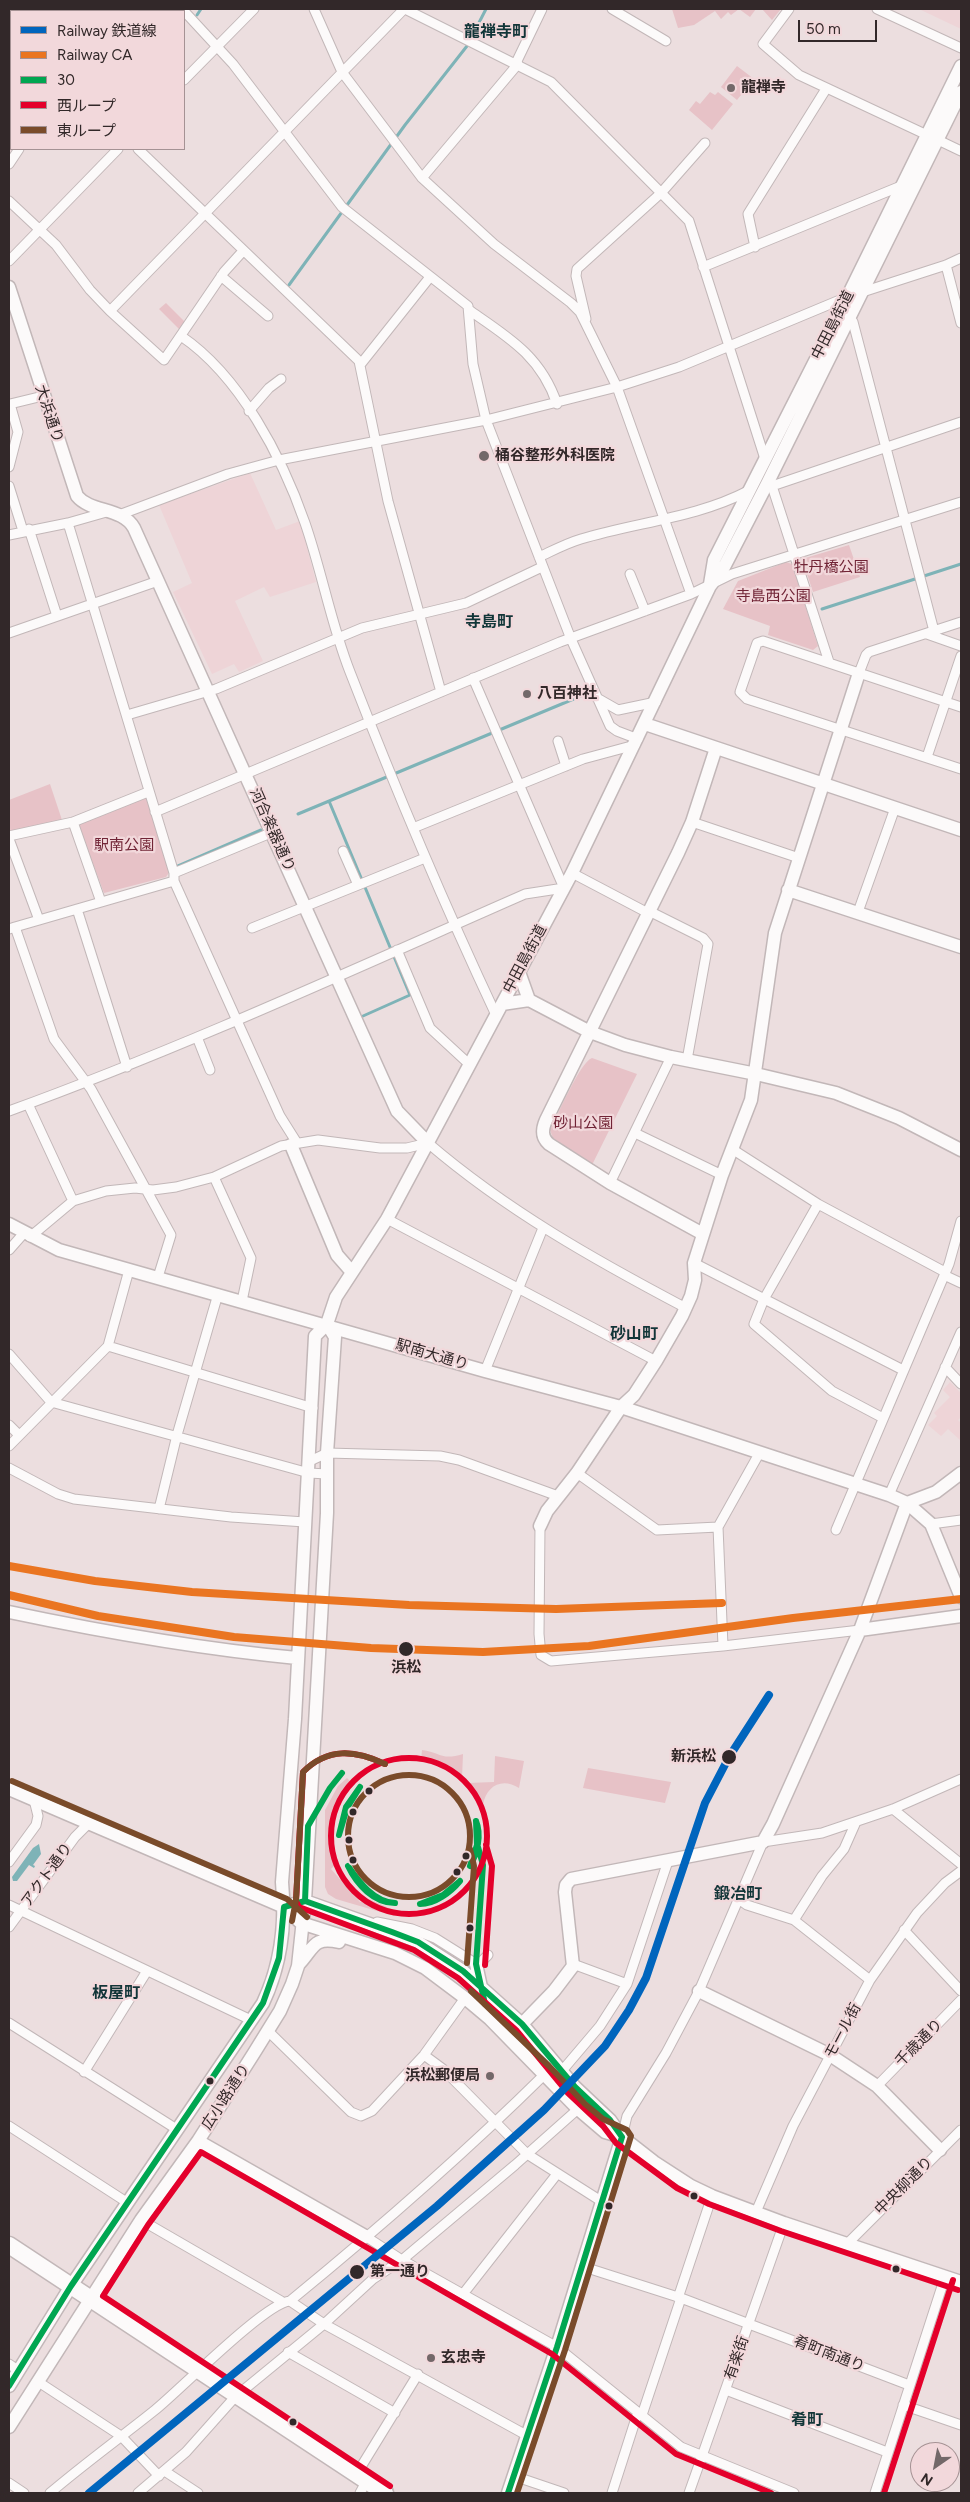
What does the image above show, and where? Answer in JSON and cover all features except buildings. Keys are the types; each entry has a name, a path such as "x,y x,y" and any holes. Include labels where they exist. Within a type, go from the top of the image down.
{"highway":[{"path":"9,2245 200,2372 361,2484 385,2493"}],"street":[{"path":"185,79 254,9"},
{"path":"314,9 342,72 422,178 494,244 571,303 587,324 617,387 691,594"},
{"path":"110,311 404,9 466,38 555,85 689,221 765,459"},
{"path":"422,178 517,64 542,9"},
{"path":"612,9 666,41"},
{"path":"789,9 763,44 799,75 961,151"},
{"path":"876,9 961,48"},
{"path":"185,12 218,46 345,210 430,278 466,304 469,310 473,364 486,420 538,557 596,698 610,726 637,742"},
{"name":"中田島街道","path":"710,586 714,560 748,491 845,314 862,292 932,138 961,66"},
{"path":"755,247 748,214 826,88"},
{"name":"中田島街道","path":"297,1658 313,1408 315,1336 327,1324 336,1297 351,1271 386,1220 572,873 637,742 710,586 723,569 769,485 845,314 847,297 901,186 961,92"},
{"path":"587,324 576,276 577,269 661,193 705,143"},
{"path":"9,164 18,150"},
{"path":"9,261 117,150"},
{"path":"139,150 358,359 388,501 441,692"},
{"path":"703,267 901,186"},
{"path":"9,201 56,245 90,290 110,311 164,360 221,276 243,251"},
{"path":"9,535 114,513 280,460 486,420 557,404 617,387 679,368 847,297 946,265 961,258"},
{"path":"946,265 959,300 961,323"},
{"path":"221,276 268,316"},
{"path":"360,365 430,278"},
{"name":"大浜通り","path":"9,287 77,496 82,500 114,513"},
{"path":"469,310 525,351 550,385 557,404"},
{"path":"845,314 853,322 920,576 930,632"},
{"path":"181,336 219,370 249,410 280,460 306,525 336,639 454,925 499,1009 529,1000"},
{"path":"249,410 269,388 281,379"},
{"path":"9,467 18,432 9,404 44,396"},
{"path":"828,662 794,555 769,485 961,422"},
{"path":"9,486 57,616"},
{"path":"538,557 581,539 666,520 732,499 748,491"},
{"path":"155,812 473,678 691,594 732,574 961,502"},
{"name":"河合楽器通り","path":"114,513 134,528 210,691 397,1111 428,1142"},
{"path":"68,523 127,714 174,877 237,1021 294,1144 337,1255 351,1271"},
{"path":"127,714 210,691 362,628 466,603 542,567"},
{"path":"630,574 645,611"},
{"path":"9,634 158,581"},
{"path":"961,622 869,652 866,655 788,890 771,954 752,1100 722,1175 694,1262 695,1280 686,1308 634,1395 621,1406 577,1473 558,1496 540,1526 539,1634 541,1655 552,1660 798,1638 961,1616"},
{"path":"930,632 961,646"},
{"path":"961,707 759,641 740,692 747,699 841,728 961,769"},
{"path":"927,757 961,656"},
{"path":"9,1111 86,1083 197,1038 338,978 525,894 564,888 473,678"},
{"path":"596,698 618,710 656,702"},
{"path":"645,724 961,830"},
{"path":"558,741 566,766"},
{"path":"413,828 566,766 637,742"},
{"path":"703,1234 610,1183 548,1144 543,1137 546,1120 692,822 716,748"},
{"path":"39,920 9,838 73,822 148,792"},
{"path":"858,912 894,808"},
{"path":"73,822 101,902"},
{"path":"692,822 799,858"},
{"path":"158,1277 171,1236 144,1189 139,1175 86,1083 54,1039 12,928 101,902 174,877 273,832"},
{"path":"343,851 358,885"},
{"path":"252,928 425,858"},
{"path":"572,873 703,938 708,944 687,1060"},
{"path":"788,890 961,946"},
{"path":"77,909 127,1067"},
{"path":"394,952 430,1028 470,1065"},
{"path":"518,972 529,1000 590,1032 625,1045 671,1057 756,1074 851,1098 899,1118 961,1150"},
{"path":"197,1038 210,1070"},
{"path":"610,1183 671,1057"},
{"path":"28,1104 73,1201"},
{"path":"635,1133 722,1175"},
{"path":"9,1250 73,1201 106,1191 176,1187 214,1177 281,1146 318,1140 380,1148 407,1148 428,1142 469,1178 543,1228 592,1258 686,1308"},
{"path":"732,1149 818,1204 961,1283"},
{"path":"214,1177 251,1258 242,1301"},
{"path":"818,1204 764,1299 754,1324 832,1391 882,1418"},
{"path":"386,1220 518,1287 656,1361"},
{"path":"836,1530 882,1418 946,1275 961,1221"},
{"name":"駅南大通り","path":"9,1224 59,1250 327,1324 485,1371 621,1406 886,1494 907,1503 931,1524"},
{"path":"485,1371 543,1228"},
{"path":"694,1262 903,1370"},
{"path":"9,1446 108,1346 129,1270"},
{"path":"159,1509 177,1436 218,1294"},
{"name":"広小路通り","path":"9,2427 140,2220 198,2141 268,2031 292,1984 298,1966 305,1901 335,1338 327,1324"},
{"path":"886,1494 961,1332"},
{"path":"108,1346 313,1408"},
{"path":"9,1354 51,1402 177,1436 309,1467 327,1474"},
{"path":"945,1367 961,1384"},
{"path":"9,1426 18,1436"},
{"path":"723,1646 718,1527 760,1452"},
{"path":"309,1467 328,1453 428,1455 451,1458 558,1496"},
{"path":"9,1468 58,1494 74,1499 231,1517 305,1522"},
{"path":"577,1473 657,1530 718,1527"},
{"path":"508,2493 557,2347 627,2116 666,2052 699,1991 740,1900 762,1842 773,1824 860,1630 907,1503 936,1492 961,1473"},
{"path":"959,1593 931,1524 961,1520"},
{"path":"9,1612 90,1629 194,1647 297,1658"},
{"name":"広小路通り","path":"9,2386 14,2367 178,2130 263,2003 276,1969 288,1906 283,1890 297,1658"},
{"path":"522,2024 554,1992 573,1964 565,1892 566,1885 571,1879 762,1842 822,1833 893,1809 961,1779"},
{"path":"9,1789 87,1824 288,1906 302,1919 394,1953 425,1968"},
{"path":"9,1862 36,1826 38,1816 34,1800"},
{"path":"893,1809 961,1864"},
{"path":"794,1920 822,1876 844,1849 856,1822"},
{"name":"アクト通り","path":"9,1927 75,1837 87,1824"},
{"path":"562,2072 600,2026 627,1984 668,1861"},
{"name":"モール街","path":"756,2212 793,2126 870,1980 904,1930 945,1883 961,1871"},
{"path":"740,1900 747,1905 794,1920 870,1980"},
{"path":"288,1906 305,1901 418,1942 463,1971 522,2024 562,2072 610,2120 622,2137 670,2174 712,2196 784,2223 961,2282"},
{"path":"9,1905 251,2020"},
{"path":"302,1919 395,1948 410,1955 465,1998 546,2075 578,2109 603,2131 622,2137"},
{"path":"367,1924 379,1922 423,1933 444,1943 476,1964 484,1989 487,2008 528,2050 546,2075"},
{"path":"904,1930 961,1991"},
{"path":"298,1966 311,1948 324,1940 345,1944 397,1961 406,1960"},
{"path":"476,1964 482,1963 488,1955"},
{"path":"573,1964 627,1984"},
{"path":"84,2072 147,1971"},
{"path":"484,1989 494,2008 530,2047 546,2075"},
{"path":"699,1991 830,2055 877,2086 940,2150"},
{"path":"268,2031 351,2112 361,2116 372,2111 424,2055 465,1998"},
{"name":"千歳通り","path":"877,2086 961,2000"},
{"path":"9,2023 178,2130"},
{"path":"424,2055 443,2069 527,2154 601,2201"},
{"path":"50,2493 365,2236 546,2075"},
{"path":"138,2493 162,2474 233,2395 324,2324 372,2279 402,2260 578,2109"},
{"path":"9,2126 128,2203"},
{"name":"中央柳通り","path":"848,2243 961,2130"},
{"path":"198,2141 365,2236 402,2260 557,2347 681,2447 794,2493"},
{"path":"463,2294 557,2174"},
{"path":"612,2493 680,2298 712,2196"},
{"path":"140,2220 528,2436"},
{"name":"有楽街","path":"689,2493 784,2223"},
{"name":"肴町南通り","path":"581,2266 680,2298 749,2323 908,2385"},
{"path":"874,2493 945,2277"},
{"path":"288,2352 395,2413"},
{"path":"361,2484 395,2413 418,2374"},
{"path":"37,2381 121,2436 162,2474 198,2493"},
{"path":"726,2390 887,2452"},
{"path":"903,2405 961,2425"},
{"path":"514,2476 564,2493"},
{"path":"9,2482 24,2493"}],"shaded area":[{"path":"9,9 105,9 10,10 11,150 9,153"},
{"path":"919,9 961,9 961,29"},
{"path":"250,473 276,530 300,521 316,582 270,597 264,587 235,601 263,661 239,672 234,664 212,674 173,592 192,583 159,505"},
{"path":"950,1382 961,1393 961,1417 958,1420 961,1423 961,1441 948,1429 941,1436 928,1425 937,1416 934,1413 950,1397 943,1390"}],"green space":[{"path":"9,9 61,9 10,10 9,74"},
{"path":"672,9 739,9 731,15 728,12 721,19 715,11 694,25 678,28"},
{"path":"739,9 756,9 750,17"},
{"path":"762,9 781,9 772,20"},
{"path":"737,66 754,79 737,100 721,87"},
{"path":"710,92 715,95 718,92 733,104 712,130 689,110 696,101 700,104"},
{"path":"166,303 185,322 180,330 159,309"},
{"name":"牡丹橋公園","path":"849,545 860,577 813,592 802,559"},
{"name":"寺島西公園","path":"786,562 792,564 818,646 813,650 768,635 770,626 723,609 738,581"},
{"path":"50,784 62,820 11,833 9,800"},
{"name":"駅南公園","path":"146,798 170,871 166,877 104,893 78,824"},
{"name":"砂山公園","path":"592,1058 637,1074 592,1165 553,1138 550,1130 575,1079 581,1069"},
{"path":"422,1750 450,1757 463,1754 462,1778 443,1765 421,1759"},
{"path":"495,1756 524,1761 519,1788 507,1783 496,1785 491,1788 483,1805 468,1783 494,1782"},
{"path":"588,1768 671,1782 665,1803 583,1788"},
{"path":"347,1778 351,1782 333,1815 329,1830 335,1865 331,1869 360,1902 366,1898 396,1911 394,1916 336,1899 328,1894 325,1887 325,1810 338,1786"}],"water":[{"path":"39,1844 41,1854 33,1865 35,1866 34,1868 29,1865 17,1881 13,1881 12,1877 33,1848"}],"waterway":[{"path":"197,15 201,9"},
{"path":"289,285 405,125 467,46 486,9"},
{"path":"924,576 961,564"},
{"path":"822,609 915,579"},
{"path":"298,814 588,693"},
{"path":"329,801 410,995 363,1016"},
{"path":"178,866 261,830"}],"rail line":[{"name":"CA","path":"9,1566 95,1581 192,1592 409,1605 556,1609 722,1603"},
{"name":"CA","path":"9,1595 98,1616 234,1637 371,1648 483,1652 589,1646 793,1618 961,1599"},
{"name":"鉄道線","path":"89,2493 437,2206 544,2110 605,2046 629,2010 646,1978 705,1803 729,1757 769,1695"}],"transit line":[{"name":"西ループ","path":"385,1764 363,1756 342,1753 322,1758 303,1772 296,1901 299,1907 414,1950 458,1978 516,2030 568,2093 603,2126 616,2143 677,2188 709,2204 781,2231 958,2290"},
{"name":"東ループ","path":"292,1921 296,1900 303,1772 322,1758 342,1753 363,1756 385,1764"},
{"name":"西ループ","path":"401,1758 417,1758 432,1761 446,1767 469,1786 478,1799 484,1813 487,1836 486,1851 478,1873 459,1896 446,1905 432,1911 417,1914 401,1914 386,1911 372,1905 349,1886 340,1873 334,1859 331,1844 331,1828 334,1813 340,1799 359,1776 372,1767 386,1761 401,1758"},
{"name":"30","path":"305,1901 308,1826 330,1788 342,1773"},
{"name":"東ループ","path":"409,1775 432,1780 452,1793 465,1813 470,1836 465,1859 452,1879 432,1892 409,1897 386,1892 366,1879 353,1859 348,1836 353,1813 366,1793 386,1780 409,1775"},
{"name":"東ループ","path":"12,1781 287,1899 307,1917"},
{"name":"30","path":"339,1835 346,1807 360,1787"},
{"name":"30","path":"339,1835 347,1808 360,1787"},
{"name":"30","path":"470,1866 477,1845 476,1821"},
{"name":"30","path":"470,1866 478,1844 479,1832 476,1821"},
{"name":"西ループ","path":"485,1965 492,1866 486,1845"},
{"name":"30","path":"478,1847 483,1865 476,1964 485,2004"},
{"name":"東ループ","path":"467,1963 474,1866 470,1849"},
{"name":"30","path":"348,1866 362,1884 374,1895 387,1902 395,1903"},
{"name":"30","path":"348,1866 356,1880 367,1892 380,1900 395,1903"},
{"name":"30","path":"420,1904 442,1897 460,1881"},
{"name":"30","path":"420,1904 443,1895 460,1881"},
{"name":"30","path":"9,2386 71,2286 263,2003 279,1958 284,1907 305,1901 392,1932 418,1942 463,1971 522,2024 575,2087 610,2120 622,2137"},
{"name":"東ループ","path":"471,1991 549,2066 585,2104 603,2119 627,2130 631,2136 565,2350 517,2493"},
{"name":"30","path":"508,2493 557,2347 622,2137"},
{"name":"西ループ","path":"390,2486 103,2296 148,2225 201,2152 552,2354 676,2454 771,2493"},
{"name":"西ループ","path":"884,2493 953,2280"}],"place":[{"name":"龍禅寺","path":"731,88"},
{"name":"桶谷整形外科医院","path":"484,456"},
{"name":"八百神社","path":"527,694"},
{"name":"浜松","path":"406,1649"},
{"name":"新浜松","path":"729,1757"},
{"name":"浜松郵便局","path":"490,2076"},
{"name":"第一通り","path":"357,2272"},
{"name":"玄忠寺","path":"431,2358"}],"district":[{"name":"龍禅寺町","path":"496,32"},
{"name":"寺島町","path":"489,622"},
{"name":"砂山町","path":"634,1334"},
{"name":"鍛冶町","path":"738,1894"},
{"name":"板屋町","path":"116,1993"},
{"name":"肴町","path":"807,2420"}]}
